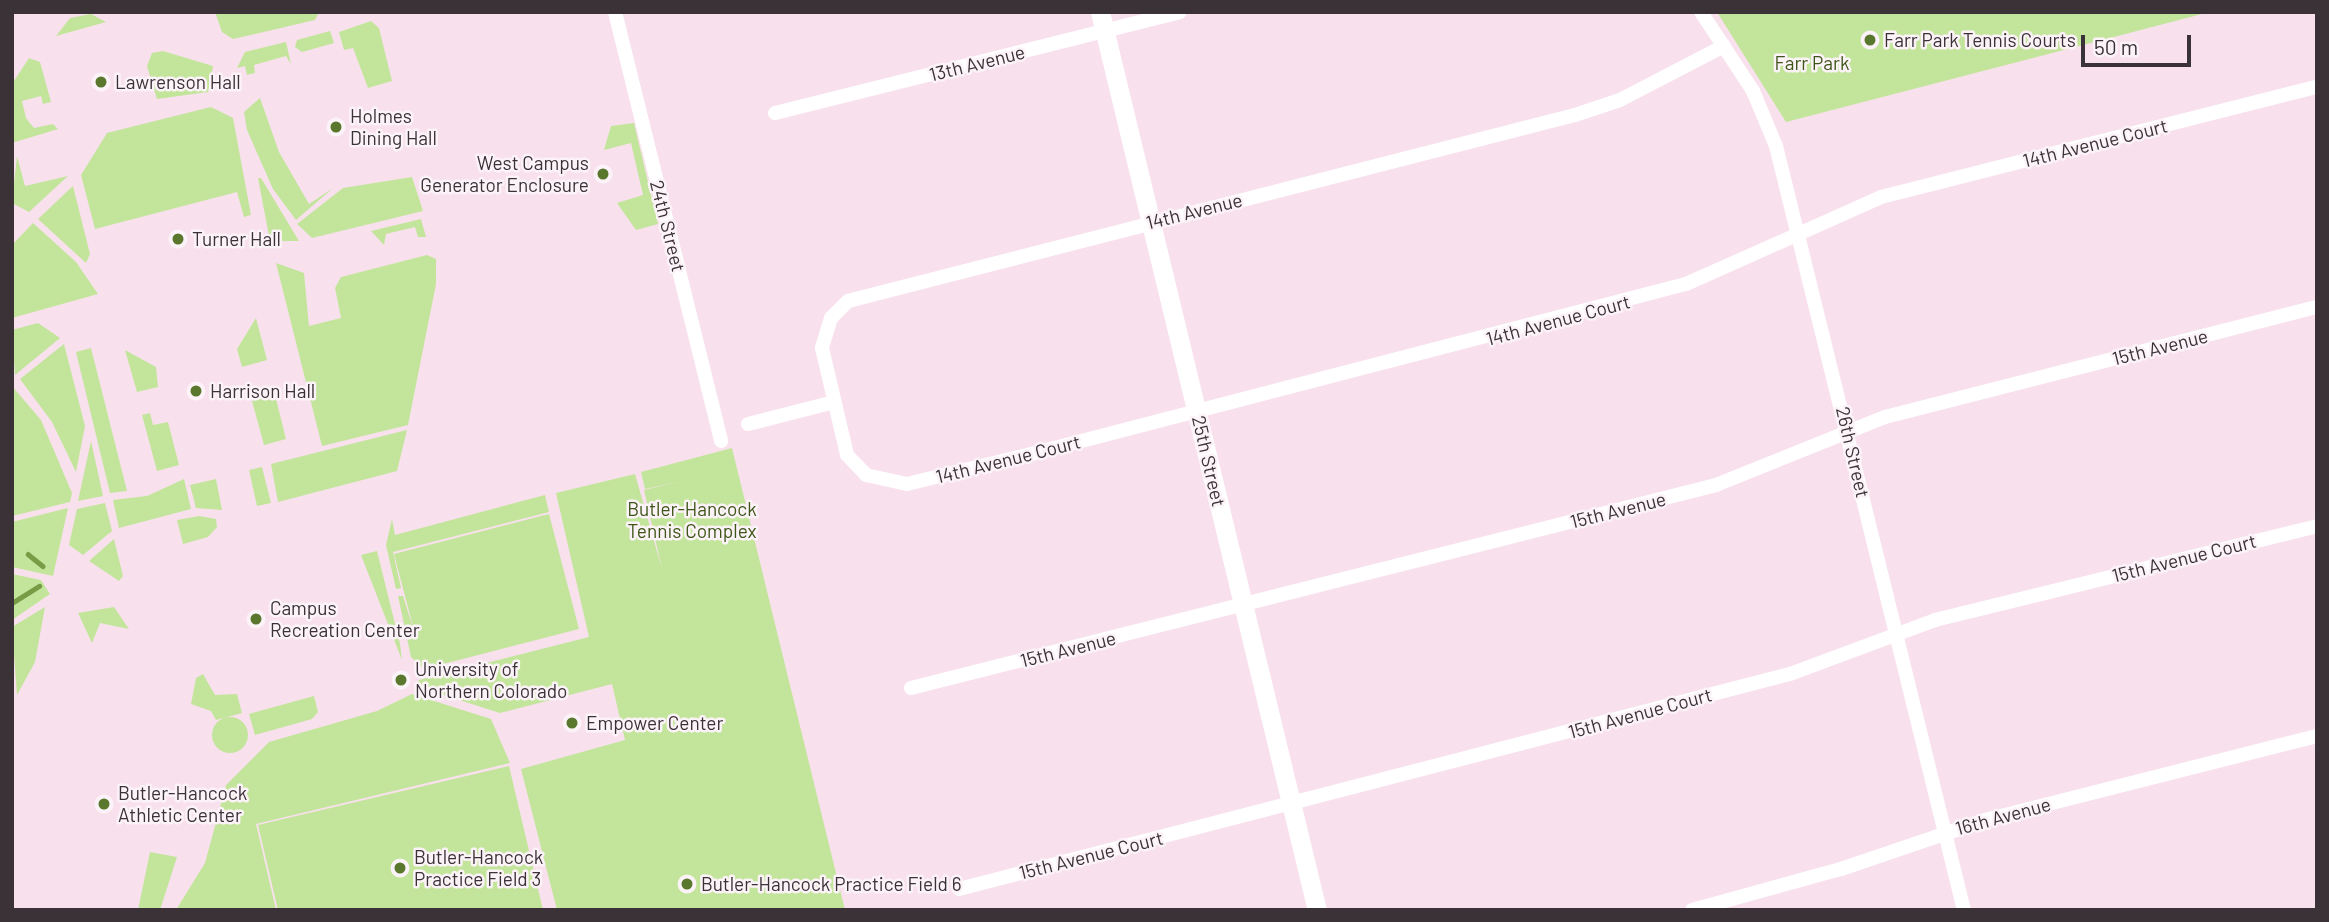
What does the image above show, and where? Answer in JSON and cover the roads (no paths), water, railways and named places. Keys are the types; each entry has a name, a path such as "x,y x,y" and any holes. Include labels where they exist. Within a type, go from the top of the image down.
{"street":[{"name":"24th Street","path":"615,12 721,441"},
{"name":"13th Avenue","path":"775,113 1103,22 1180,12"},
{"name":"26th Street","path":"1701,12 1767,118 1800,230 1964,910"},
{"name":"25th Street","path":"1103,22 1317,910"},
{"name":"14th Avenue","path":"834,402 823,335 848,301 1575,115 1620,100 1724,46"},
{"name":"14th Avenue Court","path":"834,402 847,455 866,475 888,484 1198,410 1686,285 1800,230 1881,197 2317,87"},
{"name":"15th Avenue","path":"911,688 1716,485 1848,431 2317,307"},
{"path":"748,424 834,402"},
{"name":"15th Avenue Court","path":"959,889 1790,674 1896,632 2317,526"},
{"name":"16th Avenue","path":"1692,910 1841,869 1945,832 2317,736"}],"waterway":[{"path":"28,554 43,566"},
{"path":"12,603 39,586"}],"place":[{"name":"Farr Park Tennis Courts","path":"1870,40"},
{"name":"Lawrenson Hall","path":"101,82"},
{"name":"Holmes Dining Hall","path":"336,127"},
{"name":"West Campus Generator Enclosure","path":"603,174"},
{"name":"Turner Hall","path":"178,239"},
{"name":"Harrison Hall","path":"196,391"},
{"name":"Campus Recreation Center","path":"256,619"},
{"name":"University of Northern Colorado","path":"401,680"},
{"name":"Empower Center","path":"572,723"},
{"name":"Butler-Hancock Athletic Center","path":"104,804"},
{"name":"Butler-Hancock Practice Field 3","path":"400,868"},
{"name":"Butler-Hancock Practice Field 6","path":"687,884"}],"park label":[{"name":"Farr Park","path":"1812,63"},
{"name":"Butler-Hancock Tennis Complex","path":"692,520"}]}
